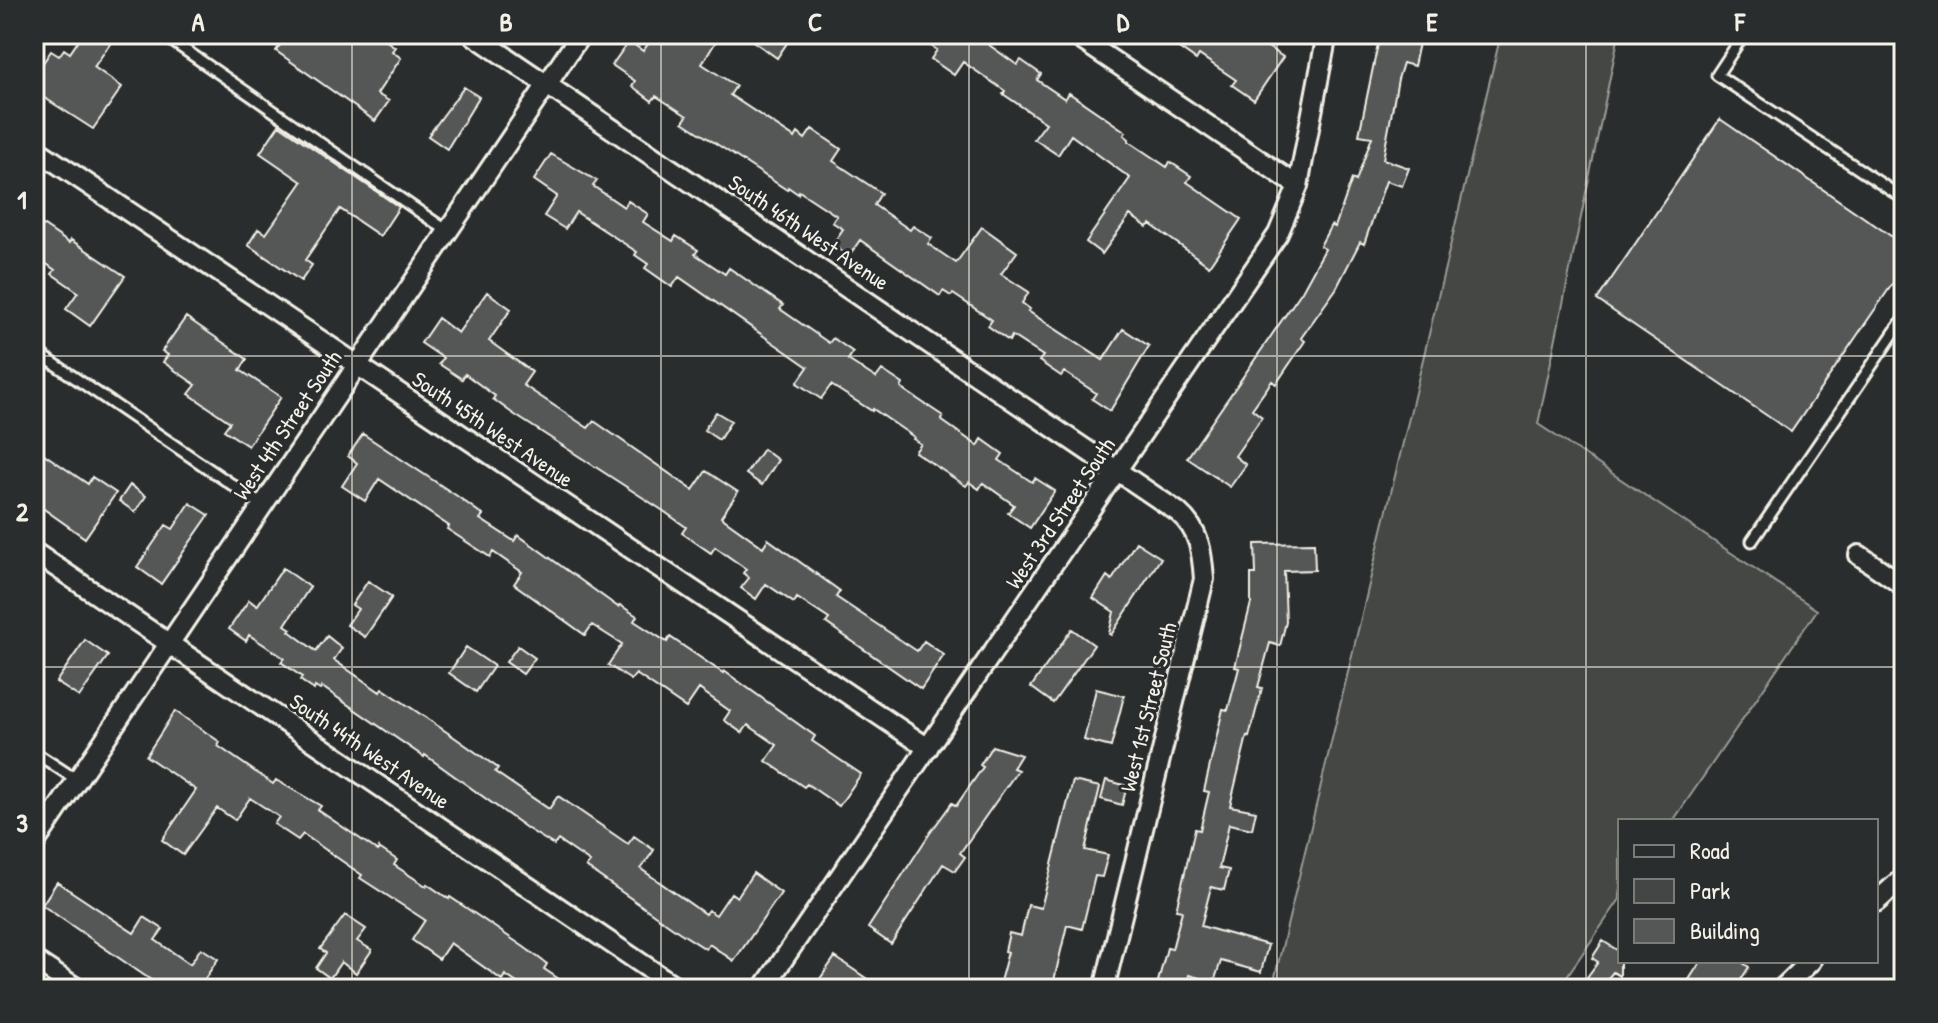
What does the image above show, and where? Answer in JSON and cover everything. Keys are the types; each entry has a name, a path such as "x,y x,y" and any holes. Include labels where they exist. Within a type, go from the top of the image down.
{"street":[{"name":"South 46th West Avenue","path":"472,34 1118,471"},
{"name":"West 4th Street South","path":"34,844 581,34"},
{"path":"1073,34 1298,186"},
{"name":"West 3rd Street South","path":"763,989 1278,234 1298,186 1327,34"},
{"name":"South 45th West Avenue","path":"34,148 356,367 928,748"},
{"name":"West 1st Street South","path":"1104,989 1204,579 1200,543 1188,520 1118,471"},
{"name":"South 44th West Avenue","path":"34,552 679,989"},
{"path":"1859,555 1904,586"},
{"path":"1878,900 1904,877"},
{"path":"34,960 78,989"},
{"path":"1782,989 1809,963"}],"lane":[{"path":"162,34 446,230"},
{"path":"1744,34 1717,75 1904,199"},
{"path":"1752,541 1904,318"},
{"path":"34,350 262,505"},
{"path":"34,752 77,780"}],"green space":[{"path":"1501,34 1619,34 1538,424 1817,610 1674,819 1618,819 1618,902 1558,989 1272,989"}],"building":[{"path":"83,34 117,34 94,67 122,87 93,129 34,91 34,76 51,51 59,56 64,49 70,53"},
{"path":"287,34 377,34 395,47 392,51 401,58 377,94 389,101 375,121 276,51"},
{"path":"655,34 702,34 715,43 702,64 736,86 730,95 795,138 798,133 805,139 812,129 841,149 833,161 881,193 874,205 910,230 913,226 932,238 928,244 956,263 982,227 1017,252 1001,274 1029,292 1022,303 1030,309 1028,311 1103,360 1123,329 1149,346 1110,411 1092,399 1096,393 1064,372 1061,376 1039,361 1043,356 1012,336 1009,341 988,326 992,320 953,294 951,296 943,291 940,296 860,240 849,256 832,245 843,229 832,222 837,216 799,191 798,194 788,187 787,190 683,122 687,116 656,96 652,101 632,86 635,81 612,65 629,41 643,51"},
{"path":"743,34 793,34 777,58"},
{"path":"914,34 991,34 985,42 1017,65 1021,60 1041,74 1037,80 1065,99 1069,93 1126,132 1124,135 1128,141 1167,167 1170,162 1191,176 1187,182 1241,219 1209,266 1150,224 1147,227 1130,215 1102,254 1086,242 1130,178 1071,135 1058,155 1034,139 1046,123 963,62 954,75 931,59 937,50"},
{"path":"1184,34 1277,34 1268,47 1283,57 1254,100 1232,85 1236,80 1199,55 1196,60 1176,46"},
{"path":"1380,34 1421,34 1414,66 1403,63 1398,79 1383,159 1409,168 1402,186 1386,181 1364,244 1360,242 1336,289 1301,338 1305,341 1276,384 1272,381 1252,409 1262,417 1235,456 1246,465 1230,487 1187,458 1302,291 1325,249 1320,246 1331,225 1335,227 1352,179 1356,181 1372,137 1359,135"},
{"path":"464,87 479,97 447,149 428,136"},
{"path":"1720,119 1904,245 1904,267 1791,432 1597,300"},
{"path":"279,125 399,207 380,236 340,209 305,260 312,265 301,281 248,245 258,229 266,234 302,182 260,153"},
{"path":"551,154 597,181 593,186 624,207 628,201 648,214 643,222 673,241 676,236 698,250 695,254 725,274 729,268 783,305 780,309 829,343 833,338 853,352 848,360 876,378 882,370 903,384 901,388 943,416 941,420 978,446 982,439 1003,454 999,460 1032,482 1035,478 1055,491 1030,528 1008,513 1014,505 983,483 979,489 969,482 966,486 915,452 921,444 873,409 831,385 821,399 797,383 808,367 679,277 672,287 645,268 648,264 635,255 637,252 576,212 565,229 544,216 557,196 534,180"},
{"path":"34,219 125,276 90,326 66,309 78,292 52,274 55,270 34,255"},
{"path":"487,292 511,309 489,341 532,372 523,385 588,428 594,421 693,490 706,471 738,492 721,517 763,547 768,539 840,591 836,597 917,651 924,641 944,655 921,689 826,623 829,619 797,598 794,603 766,584 756,599 741,588 749,578 743,573 746,569 715,547 711,553 682,533 686,527 662,510 512,413 465,374 462,379 439,364 443,358 421,343 438,318 458,333"},
{"path":"186,317 247,359 240,370 281,397 248,446 224,430 230,422 189,394 196,385 163,362 168,355 162,351"},
{"path":"716,412 731,421 719,440 704,430"},
{"path":"363,434 457,496 483,515 480,519 514,541 518,535 618,607 620,605 637,616 634,621 667,642 670,637 724,671 815,736 812,741 861,774 839,806 766,761 777,745 748,725 742,733 724,720 730,711 699,689 686,708 636,674 631,680 608,665 622,644 592,625 585,635 514,584 522,572 493,552 490,557 379,479 365,501 342,486 357,463 348,456"},
{"path":"763,449 778,460 762,485 746,474"},
{"path":"44,454 88,484 92,477 116,493 85,538 34,502 34,469"},
{"path":"130,485 146,496 135,512 119,501"},
{"path":"190,503 209,515 161,584 137,567 166,525 173,529"},
{"path":"1136,542 1161,558 1111,635 1114,612 1093,598 1107,576 1112,580"},
{"path":"1314,543 1315,570 1284,571 1286,622 1280,646 1270,643 1258,687 1262,688 1230,806 1256,811 1252,829 1229,824 1219,868 1229,870 1224,890 1211,887 1201,926 1268,945 1261,972 1221,961 1214,982 1189,975 1186,989 1156,989 1167,948 1172,949 1182,911 1176,910 1195,829 1200,830 1209,792 1204,791 1223,709 1228,710 1239,668 1235,667 1251,603 1251,574 1256,574 1255,544"},
{"path":"283,568 310,587 285,625 291,629 289,631 316,651 327,636 342,648 334,660 454,737 498,768 495,772 549,809 558,796 628,844 634,836 654,850 641,869 705,914 708,910 716,915 731,893 737,897 753,873 781,893 734,961 709,944 706,949 679,932 586,867 590,862 558,840 554,845 528,829 425,755 322,687 320,690 315,687 314,690 281,662 284,658 249,635 246,641 229,629 249,600 257,606"},
{"path":"368,581 392,597 365,637 347,625 358,609 352,605"},
{"path":"1072,629 1094,645 1053,703 1031,687"},
{"path":"85,640 108,656 79,697 56,682"},
{"path":"518,646 535,658 523,674 506,662"},
{"path":"466,647 494,666 476,692 449,673"},
{"path":"1096,689 1124,696 1111,747 1084,740"},
{"path":"175,711 273,784 276,780 321,806 318,810 378,851 379,848 397,860 394,865 450,897 524,947 547,964 544,969 574,989 526,989 505,975 502,980 450,943 439,959 412,940 425,920 360,878 362,875 303,834 298,840 274,824 279,817 250,798 235,820 217,808 183,855 162,840 196,790 146,756"},
{"path":"992,746 1021,755 1013,768 1018,770 960,853 965,857 955,871 943,864 891,944 868,928 930,833 952,803 956,806 983,767 980,765"},
{"path":"1106,780 1127,786 1122,805 1101,799"},
{"path":"1073,781 1100,787 1085,850 1108,855 1102,877 1095,876 1082,929 1067,925 1052,989 998,989 1008,952 1005,951 1009,933 1021,936 1028,905 1041,908"},
{"path":"57,882 134,933 144,917 163,929 155,940 190,964 201,948 218,959 198,989 164,989 42,905"},
{"path":"345,915 366,929 357,941 372,950 356,973 341,962 330,978 316,968 326,953 320,949"},
{"path":"1603,941 1618,951 1620,976 1613,972 1599,989 1585,980 1598,962 1592,958"},
{"path":"835,957 882,989 813,989"},
{"path":"1700,963 1743,963 1749,967 1737,986 1730,982 1726,989 1683,989"}]}
